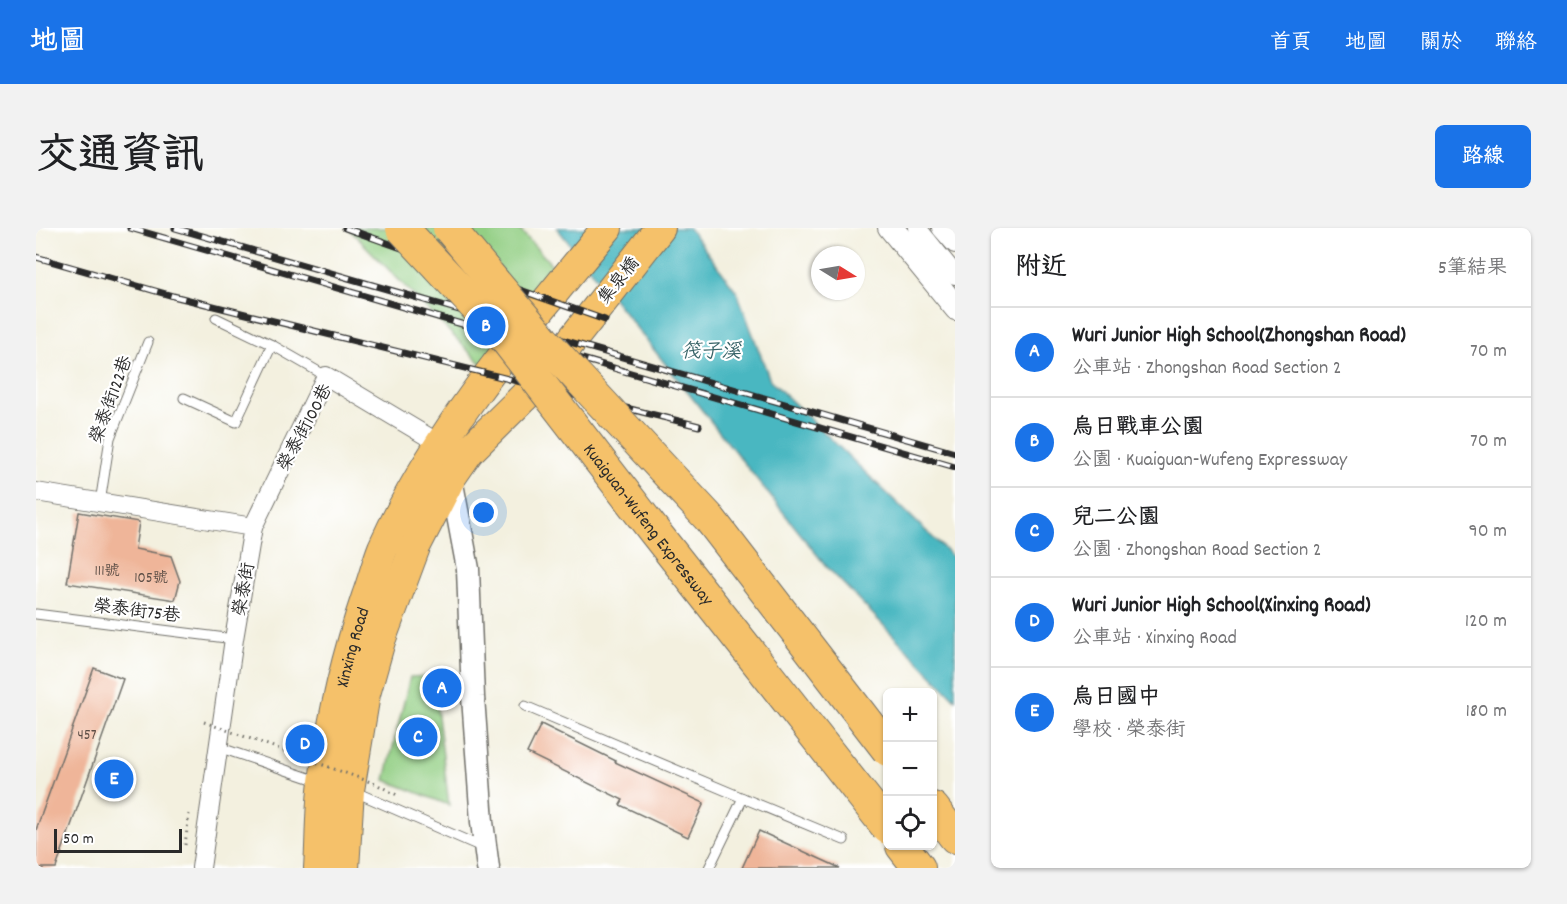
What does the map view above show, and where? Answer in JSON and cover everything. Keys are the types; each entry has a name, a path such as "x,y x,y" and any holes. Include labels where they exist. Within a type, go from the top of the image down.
{"highway":[{"name":"Kuaiguan-Wufeng Expressway","path":"402,228 505,338 883,822"},
{"path":"449,228 543,340 709,518 883,744"},
{"path":"937,813 955,837"},
{"path":"905,850 919,868"}],"main road":[{"path":"528,325 607,228"},
{"name":"集泉橋","path":"451,477 469,451 539,382 660,228"},
{"name":"Xinxing Road","path":"344,868 336,786 338,703 355,631 383,549 416,484 440,444 528,325"},
{"name":"Xinxing Road","path":"319,868 336,786 380,641 415,547 451,477"}],"street":[{"path":"413,228 528,325"},
{"path":"437,228 528,325"},
{"path":"887,228 955,311"},
{"path":"917,228 955,275"},
{"path":"941,228 955,244"},
{"name":"榮泰街100巷","path":"253,527 326,376 440,444"},
{"path":"440,444 451,477 468,569 473,697 487,859"},
{"path":"36,492 253,527"},
{"name":"榮泰街","path":"201,868 234,639 253,527"}],"lane":[{"path":"901,228 955,295"},
{"path":"216,318 272,345 326,376"},
{"name":"榮泰街122巷","path":"100,502 110,438 148,342"},
{"path":"184,398 236,422 272,345"},
{"name":"榮泰街75巷","path":"36,614 234,639"},
{"path":"525,706 844,840"},
{"path":"218,747 336,786 487,859"},
{"path":"709,868 743,798"}],"path":[{"path":"204,722 376,784 397,795"},
{"path":"185,845 188,824"}],"green space":[{"path":"348,228 518,228 563,277 493,376"},
{"path":"433,676 449,805 385,780 410,677"}],"water":[{"name":"筏子溪","path":"557,228 689,228 737,292 770,380 955,559 955,699 826,566"}],"building":[{"path":"79,512 139,522 135,549 171,556 180,581 175,600 67,583"},
{"path":"94,668 123,679 56,868 36,868 36,830"},
{"path":"541,724 615,762 704,803 688,837 620,805 623,800 527,753"},
{"path":"759,831 840,868 742,868"}],"railway":[{"path":"130,228 955,467"},
{"path":"175,228 955,453"},
{"path":"345,228 605,320"},
{"path":"36,257 173,296 699,426"}],"place":[{"name":"烏日戰車公園","path":"486,326"},
{"name":"Wuri Junior High School(Zhongshan Road)","path":"442,688"},
{"name":"兒二公園","path":"418,737"},
{"name":"Wuri Junior High School(Xinxing Road)","path":"305,744"},
{"name":"烏日國中","path":"114,779"}]}
